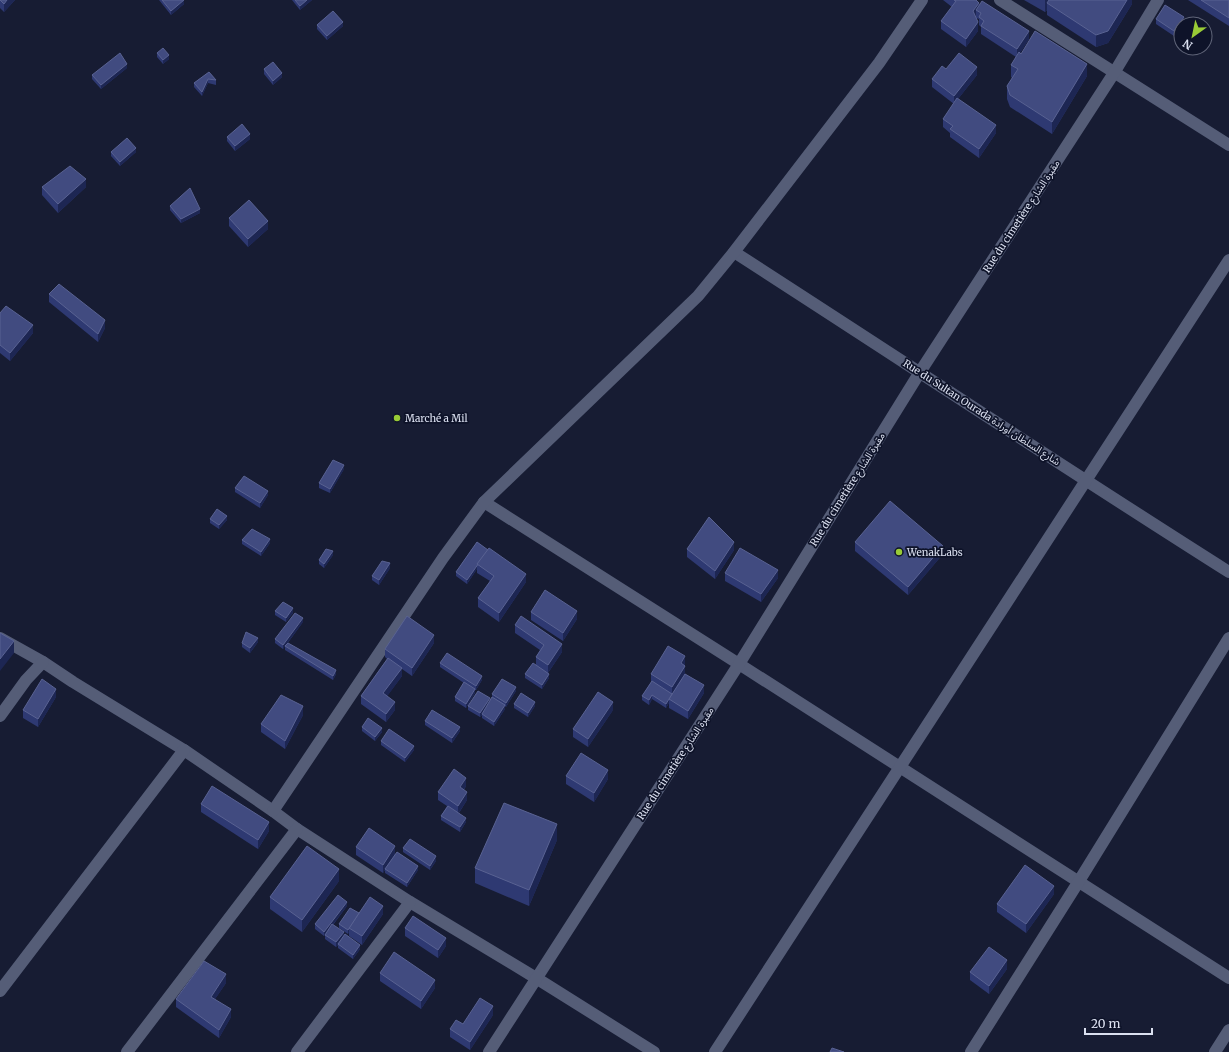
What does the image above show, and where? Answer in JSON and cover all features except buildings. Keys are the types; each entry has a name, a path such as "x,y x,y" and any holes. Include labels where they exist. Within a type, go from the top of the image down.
{"street":[{"path":"273,811 439,564 484,502 698,296 734,252 879,63 922,0"},
{"path":"1000,0 1229,145"},
{"name":"Rue du cimetière مقبرة الشارع","path":"490,1052 536,978 739,664 920,372 1114,73 1158,0"},
{"name":"Rue du Sultan Ourada شارع السلطان أورادة","path":"734,252 1085,481 1229,572"},
{"path":"715,1052 1229,260"},
{"path":"484,502 1229,978"},
{"path":"0,638 43,662 184,750 297,829 410,902 536,978 654,1052"},
{"path":"971,1052 1079,882 1229,638"},
{"path":"0,716 26,680 43,662"},
{"path":"0,991 184,750"},
{"path":"127,1052 297,829"},
{"path":"297,1052 410,902"},
{"path":"1215,1052 1229,1030"}],"place":[{"name":"Marché a Mil","path":"397,418"},
{"name":"WenakLabs","path":"899,552"}]}
